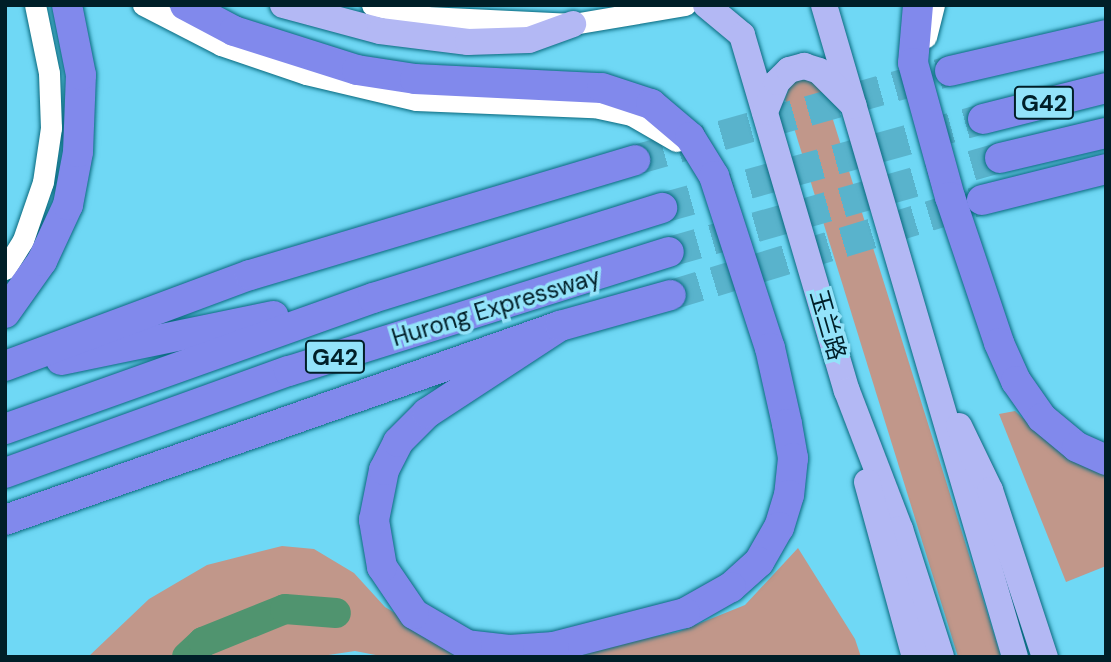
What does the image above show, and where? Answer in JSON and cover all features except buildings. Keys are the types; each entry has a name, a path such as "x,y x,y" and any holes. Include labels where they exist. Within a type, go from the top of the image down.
{"highway":[{"path":"5,313 42,261 68,205 83,114 76,37 67,5"},
{"path":"185,5 234,31 357,69 415,79 602,88 651,104 690,137 714,176 769,348 793,458 789,495 779,527 759,562 731,587 685,613 614,635 509,650 467,645 414,614 382,567 374,520 384,470 398,442 427,412 560,326"},
{"path":"918,5 913,63 950,197 1016,381 1042,418 1077,447 1106,460"},
{"path":"950,71 1106,35"},
{"name":"G42","path":"982,119 1106,88"},
{"name":"G42","path":"1000,158 1106,133"},
{"path":"5,368 250,275 635,160"},
{"path":"982,200 1106,169"},
{"path":"1029,188 1106,177"},
{"name":"Hurong Expressway","path":"5,429 373,298 662,208"},
{"name":"Hurong Expressway","path":"5,473 289,371 669,252"},
{"path":"5,520 560,326 671,295"},
{"path":"5,368 373,298"}],"main road":[{"path":"283,5 380,31 468,42 529,40 573,24"},
{"name":"玉兰路","path":"706,5 742,35 847,391 900,529 941,657"},
{"path":"824,5 1015,657"},
{"path":"765,112 777,82 789,70 804,66 819,71 856,107"},
{"path":"925,356 990,490 1045,657"},
{"path":"847,391 873,506 915,657"}],"street":[{"path":"5,269 23,240 43,182 51,128 49,73 35,5"},
{"path":"143,5 246,53 306,74 416,100 594,107 631,115 665,131 688,153 710,184 738,248"},
{"path":"372,5 427,18 573,24 685,5"},
{"path":"927,116 925,40 934,5"}],"shaded area":[{"path":"799,79 810,79 824,91 1001,657 958,657 785,99 791,83"},
{"path":"1015,411 1053,445 1106,471 1106,566 1066,582 999,414"},
{"path":"282,546 314,549 354,573 385,607 445,643 499,657 386,657 355,651 315,657 88,657 149,599 207,565"},
{"path":"798,548 855,639 861,657 551,657 678,632 745,605"}],"waterway":[{"path":"187,657 203,642 285,609 336,613"}],"tunnel":[{"path":"635,160 950,71"},
{"path":"662,208 983,119"},
{"path":"669,252 1000,158"},
{"path":"671,295 979,201"}]}
